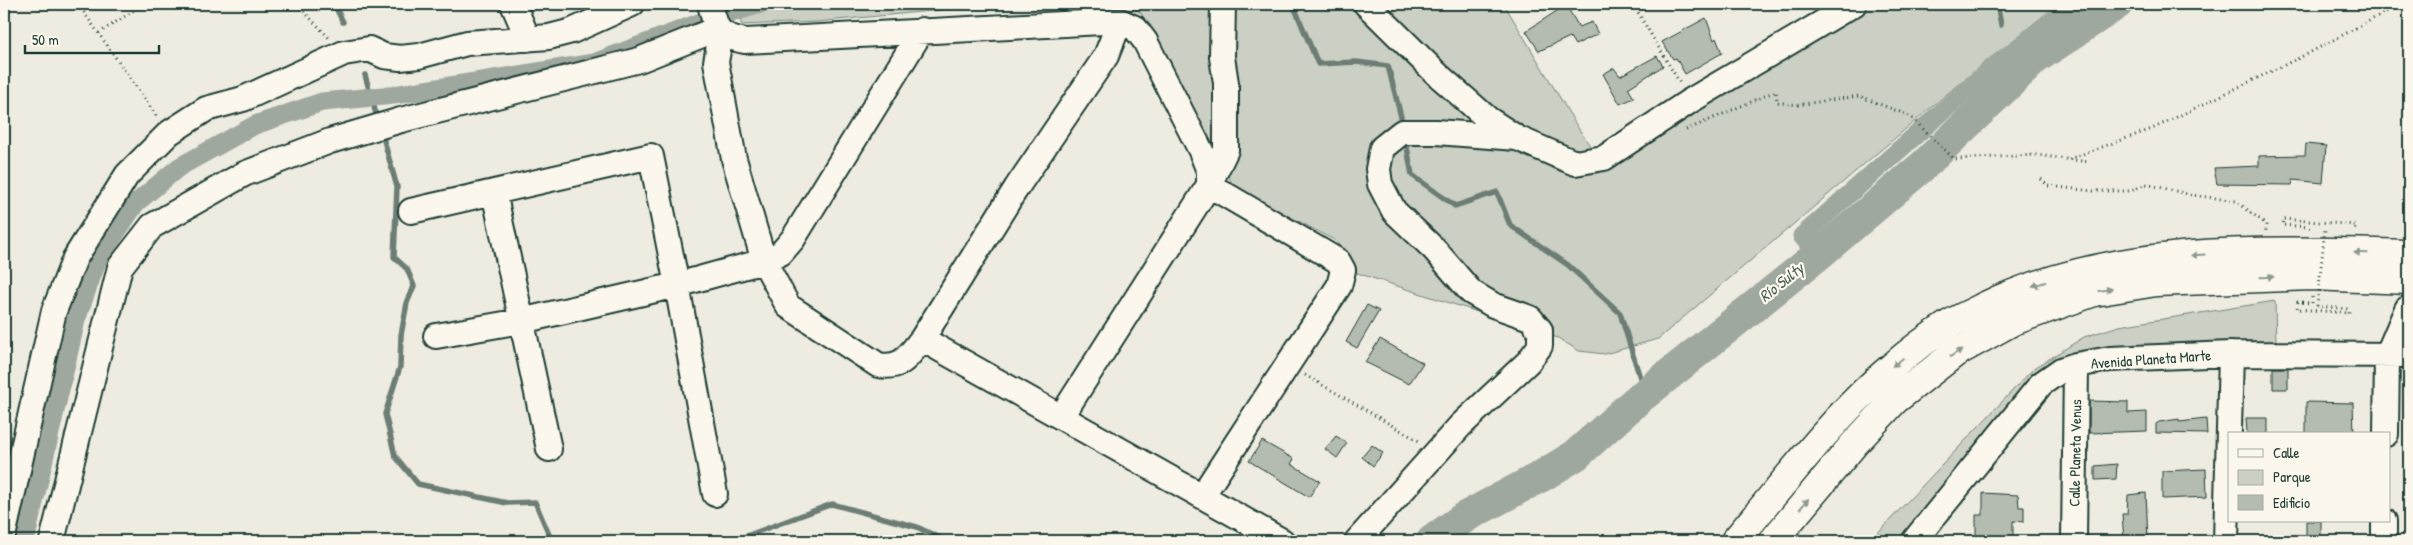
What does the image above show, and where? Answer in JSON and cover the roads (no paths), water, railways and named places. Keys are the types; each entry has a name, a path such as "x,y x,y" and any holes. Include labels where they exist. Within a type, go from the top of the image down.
{"highway":[{"path":"1735,541 1837,421 1891,367 1949,324 2014,292 2082,270 2156,257 2266,252 2409,254"},
{"path":"1773,541 1854,444 1895,400 1955,353 2013,321 2094,292 2156,282 2311,276 2409,280"}],"street":[{"path":"513,4 528,40"},
{"path":"4,532 54,311 75,258 128,175 168,133 206,110 243,99 344,54 368,49 384,56 400,58 419,56 467,42 528,40 549,37 572,31 632,4"},
{"path":"710,4 719,32 716,62 734,159 764,261 788,306 878,365 892,367 904,360 922,339 1017,187 1106,56 1120,21"},
{"path":"1061,417 1209,186 1226,150 1226,83 1222,57 1223,4"},
{"path":"1366,4 1438,75 1488,119 1517,138 1575,164 1604,158 1690,100 1854,4"},
{"path":"52,541 120,267 152,226 244,174 330,141 411,118 639,60 719,32 745,41 763,41 922,30 1120,21 1135,28 1145,41 1201,151 1209,171 1209,186"},
{"path":"436,336 522,321 678,285 764,261 780,253 793,239 922,30"},
{"path":"1357,541 1460,426 1528,362 1540,346 1540,330 1530,318 1493,305 1471,292 1434,249 1394,211 1380,184 1378,169 1382,148 1402,132 1436,132 1517,138"},
{"path":"410,211 651,156 678,285 715,494"},
{"path":"1202,496 1339,286 1343,270 1338,261 1209,186"},
{"path":"494,192 549,449"},
{"path":"2386,432 2398,356 2407,309 2409,309"},
{"path":"922,339 1282,541"},
{"path":"2229,432 2231,354"},
{"name":"Avenida Planeta Marte","path":"1914,541 2041,384 2061,370 2076,365 2110,360 2231,354 2398,356"},
{"name":"Calle Planeta Venus","path":"2074,541 2076,365"},
{"path":"2226,541 2228,466"},
{"path":"2384,522 2384,541"}],"waterway":[{"path":"334,4 343,22"},
{"path":"25,541 76,320 97,261 136,203 179,167 255,125 322,102 394,95 594,63 707,20 761,4"},
{"path":"1293,4 1318,64 1356,62 1388,66 1401,117"},
{"path":"1997,4 2001,25"},
{"path":"1818,255 1802,236 1988,71 2075,4"},
{"name":"Río Sulty","path":"1432,541 1465,517 1540,477 1576,455 1636,401 1818,255 1924,165 2036,58 2117,4"},
{"path":"365,75 378,121"},
{"path":"381,130 397,187 394,257 407,269 414,286 407,303 401,335 400,367 385,414 395,456 418,484 507,503 535,502 551,539 561,541"},
{"path":"1407,147 1412,175 1455,206 1497,192 1510,225 1568,265 1620,313 1645,394"},
{"path":"733,541 832,504 917,527 946,541"}]}
